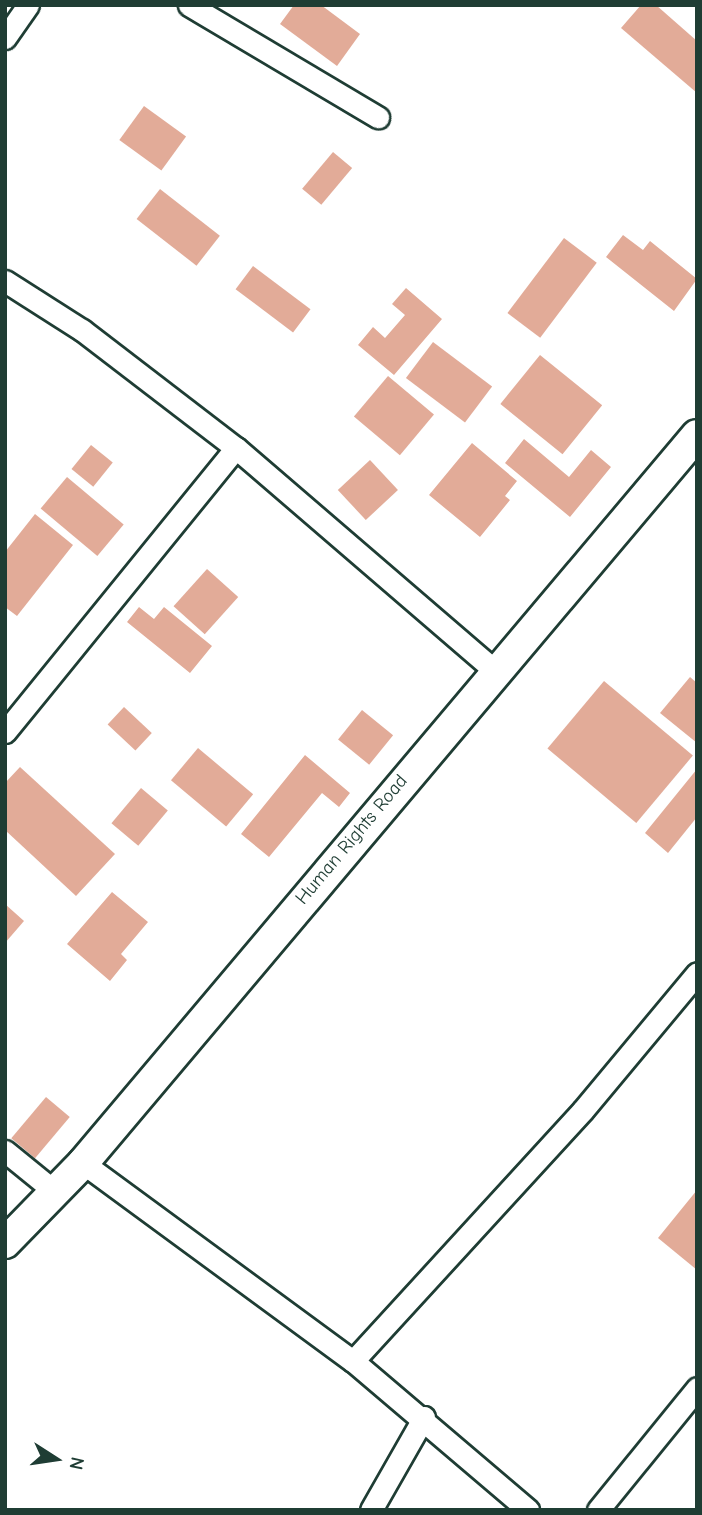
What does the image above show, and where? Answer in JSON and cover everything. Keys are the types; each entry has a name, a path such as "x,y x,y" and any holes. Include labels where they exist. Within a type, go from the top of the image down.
{"street":[{"path":"5,38 28,5"},
{"path":"189,5 378,117"},
{"path":"5,281 82,330 236,448 494,670"},
{"name":"Human Rights Road","path":"5,1243 83,1164 494,670 696,439"},
{"path":"5,732 236,448"},
{"path":"353,1361 583,1110 697,973"},
{"path":"5,1152 54,1191"},
{"path":"83,1164 353,1361 424,1417 527,1510"},
{"path":"598,1510 697,1388"},
{"path":"371,1510 424,1417"}],"building":[{"path":"294,5 321,5 360,34 337,66 280,24"},
{"path":"641,5 656,5 697,41 697,93 621,28"},
{"path":"144,106 186,137 161,171 119,140"},
{"path":"333,152 352,168 321,205 302,189"},
{"path":"160,189 220,236 196,266 137,219"},
{"path":"623,235 643,250 650,241 697,279 674,311 606,257"},
{"path":"564,238 597,263 540,338 507,313"},
{"path":"253,266 311,309 293,332 236,289"},
{"path":"406,288 442,319 394,375 358,345 373,327 385,338 405,315 392,304"},
{"path":"433,342 492,387 465,422 406,378"},
{"path":"540,355 602,405 563,454 500,404"},
{"path":"388,376 434,415 400,455 354,417"},
{"path":"524,439 569,477 591,450 611,467 570,517 505,463"},
{"path":"472,443 517,481 505,496 510,500 480,537 429,495"},
{"path":"91,445 113,463 93,487 71,469"},
{"path":"370,460 398,490 366,520 338,490"},
{"path":"67,477 124,525 97,556 41,508"},
{"path":"35,514 73,545 17,616 5,607 5,552"},
{"path":"207,569 238,597 205,634 174,606"},
{"path":"139,607 154,619 164,607 212,646 190,673 127,622"},
{"path":"690,677 697,683 697,743 660,713"},
{"path":"604,681 693,756 636,823 547,748"},
{"path":"124,707 152,733 135,750 108,725"},
{"path":"362,710 393,735 369,765 338,740"},
{"path":"198,748 253,794 226,826 171,780"},
{"path":"305,755 350,793 339,807 322,793 269,857 241,834"},
{"path":"20,767 115,854 76,896 5,830 5,783"},
{"path":"697,769 697,817 668,853 645,833"},
{"path":"141,788 168,810 138,846 111,823"},
{"path":"112,892 148,922 121,954 127,960 110,981 67,944"},
{"path":"5,904 24,921 5,943"},
{"path":"46,1097 70,1117 35,1158 11,1138"},
{"path":"697,1190 697,1270 658,1238"}]}
